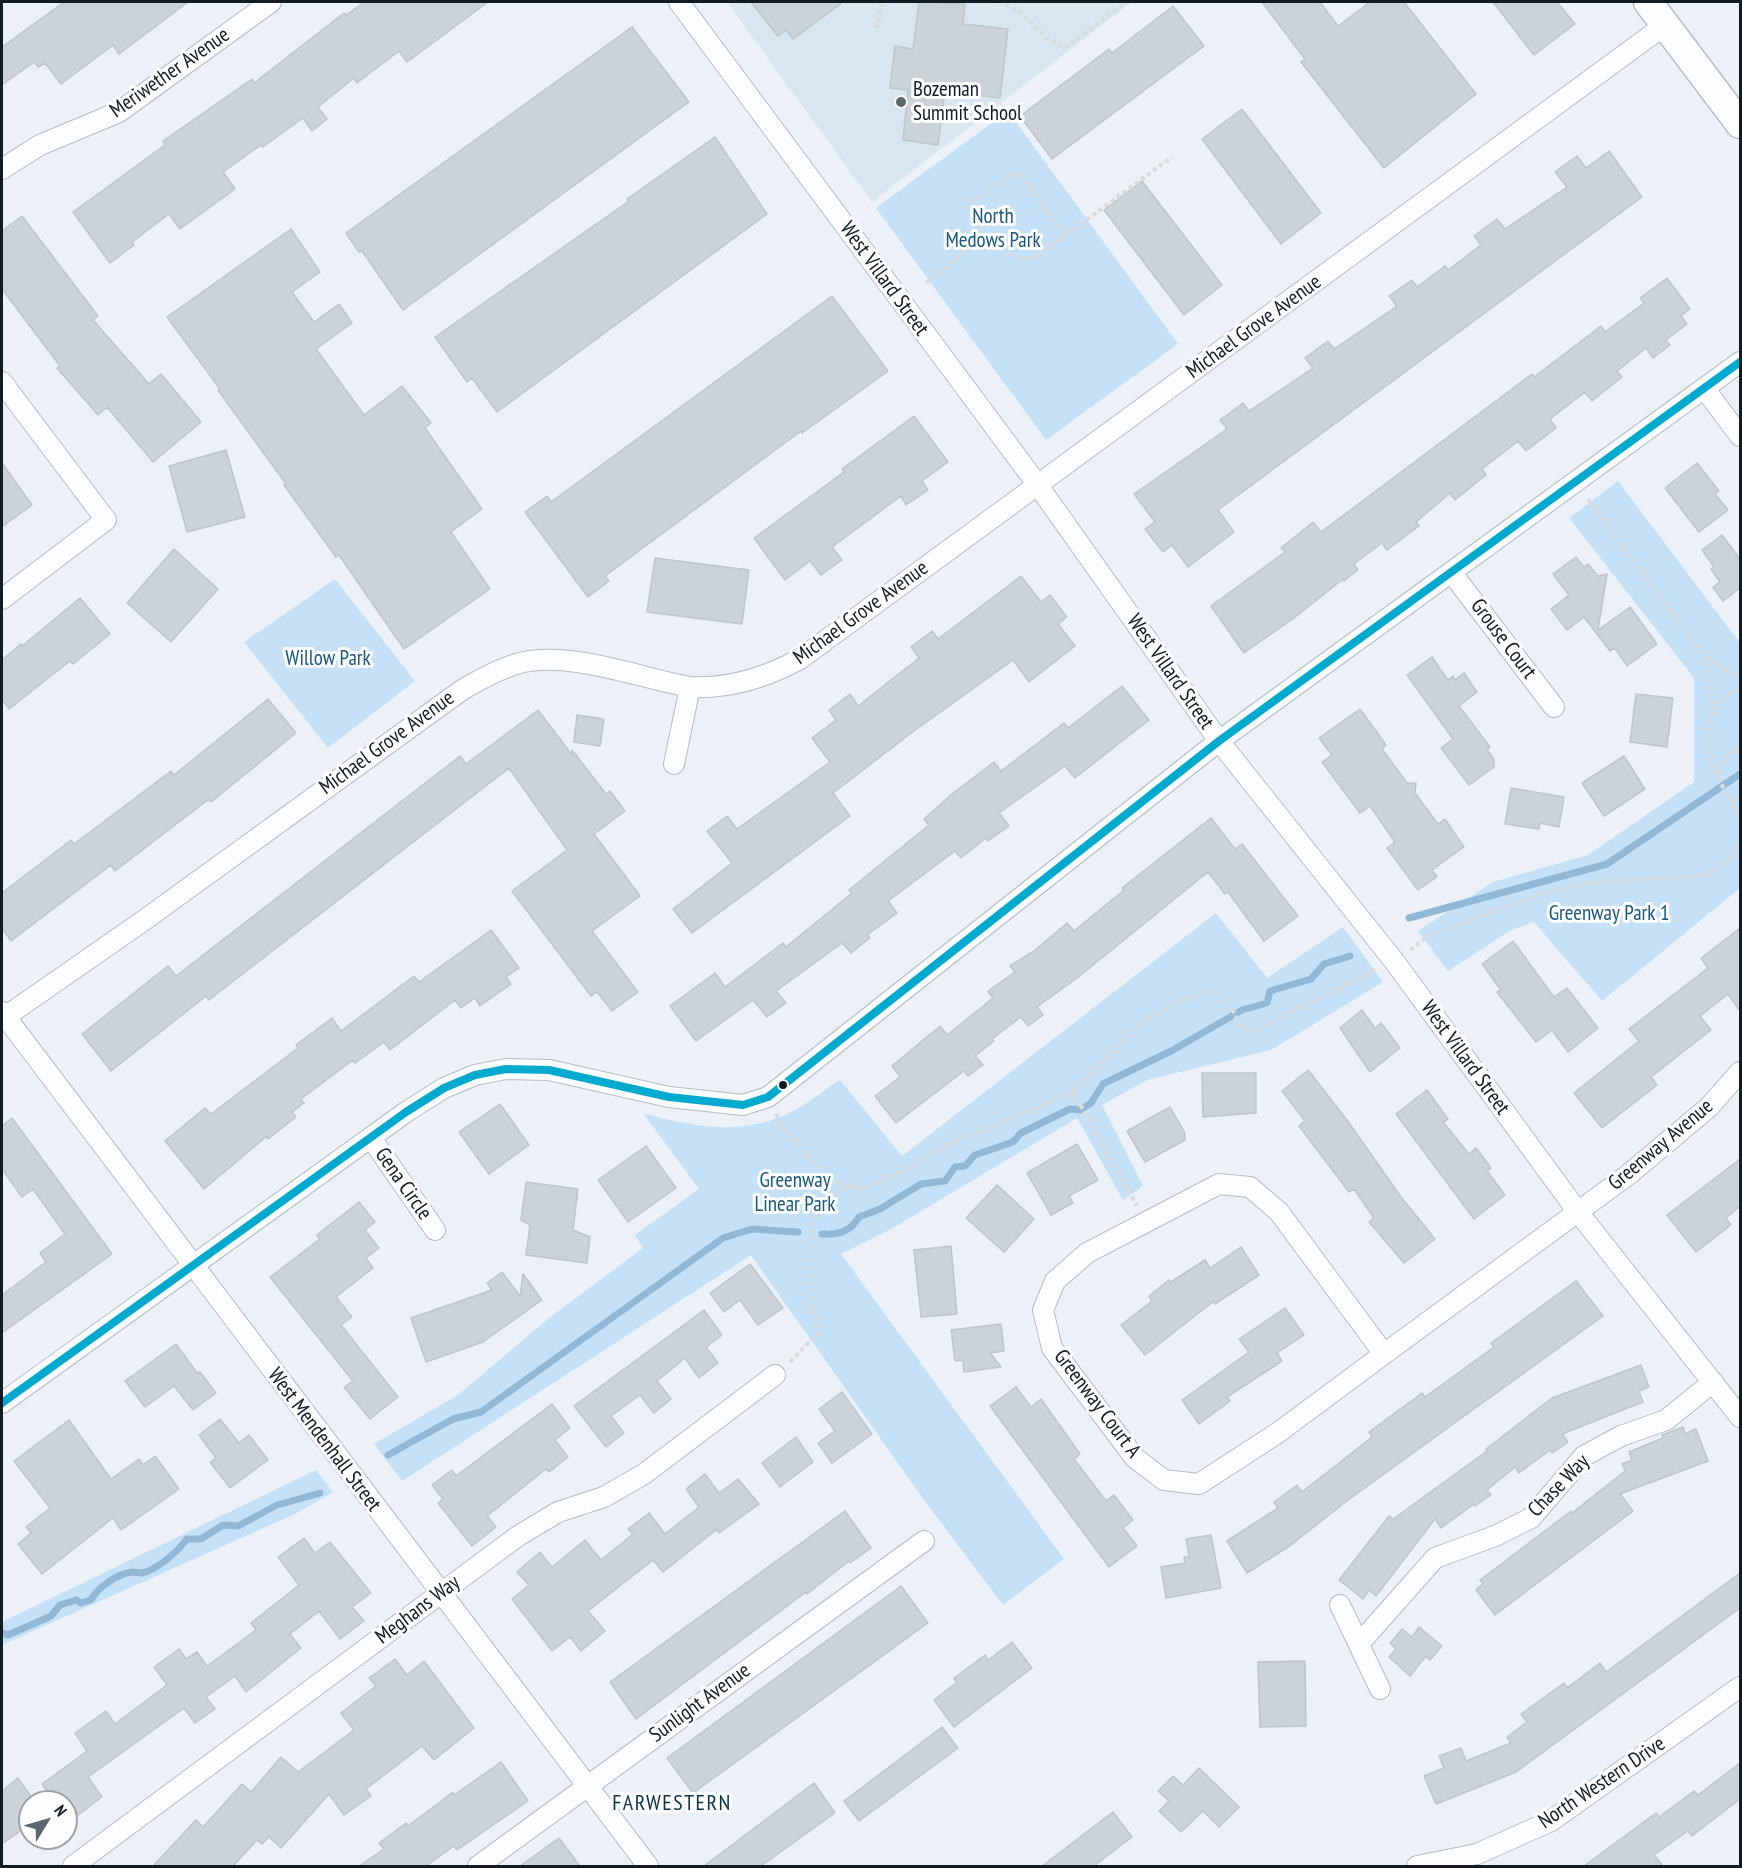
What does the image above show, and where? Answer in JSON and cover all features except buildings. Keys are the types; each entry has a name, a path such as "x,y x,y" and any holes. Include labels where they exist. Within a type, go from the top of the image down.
{"main road":[{"path":"1648,2 1740,124"}],"street":[{"name":"Meriwether Avenue","path":"2,170 40,145 119,112 271,2"},
{"name":"West Villard Street","path":"679,2 1037,484 1219,741 1394,961 1578,1212 1740,1417"},
{"name":"Michael Grove Avenue","path":"3,1016 143,921 462,690 489,674 518,663 568,661 690,687 711,688 750,680 780,670 800,659 1665,25"},
{"path":"2,1403 406,1112 444,1088 475,1075 506,1069 549,1070 669,1097 742,1105 768,1097 1219,741 1740,362"},
{"path":"2,382 106,520 2,599"},
{"path":"1704,388 1740,436"},
{"name":"Grouse Court","path":"1451,572 1554,707"},
{"path":"674,764 690,687"},
{"name":"West Mendenhall Street","path":"3,1016 648,1866"},
{"name":"Greenway Avenue","path":"1578,1212 1628,1175 1709,1107 1740,1072"},
{"name":"Gena Circle","path":"371,1138 435,1230"},
{"name":"Greenway Court A","path":"1384,1354 1279,1212 1250,1187 1219,1184 1079,1260 1055,1281 1043,1310 1052,1348 1135,1458 1164,1479 1199,1484 1279,1432 1578,1212"},
{"name":"Meghans Way","path":"73,1866 518,1536 548,1518 604,1497 644,1474 775,1375"},
{"name":"Chase Way","path":"1359,1644 1435,1558 1495,1536 1531,1518 1584,1456 1621,1436 1666,1420 1713,1382"},
{"name":"Sunlight Avenue","path":"478,1866 587,1784 924,1541"},
{"path":"1340,1605 1380,1689"},
{"name":"North Western Drive","path":"1417,1866 1477,1854 1551,1821 1740,1687"}],"path":[{"path":"877,30 881,2"},
{"path":"998,2 1018,10 1047,38 1065,48 1126,2"},
{"path":"1057,242 1062,231 1023,176 1013,173 973,201 971,212 984,237 992,246 1023,259 1034,258 1057,242 1172,157"},
{"path":"926,283 984,237"},
{"path":"1575,481 1705,657 1731,674 1740,676"},
{"path":"1705,657 1714,708 1708,735 1710,758 1740,822"},
{"path":"1714,708 1740,687"},
{"path":"1718,774 1720,763 1740,746"},
{"path":"768,1097 780,1125 831,1181 863,1189 947,1145 1073,1092 1137,1025 1174,1003 1213,991 1231,1006 1241,1028 1253,1031 1394,961 1428,936 1528,898 1589,882 1704,876 1732,857 1740,840"},
{"path":"1073,1092 1088,1114 1146,1224"},
{"path":"775,1375 810,1344 819,1332 820,1321 811,1309 810,1225 820,1208 833,1195 850,1186"}],"shaded area":[{"name":"Bozeman Summit School","path":"727,2 1132,2 872,202"}],"green space":[{"name":"North Medows Park","path":"1008,111 1178,344 1046,440 876,208"},
{"name":"Greenway Park 1","path":"1618,481 1740,643 1740,888 1602,1001 1534,922 1511,930 1448,971 1418,931 1493,882 1588,855 1694,782 1694,678 1569,518"},
{"name":"Willow Park","path":"335,579 415,681 328,748 244,642"},
{"name":"Greenway Linear Park","path":"1216,913 1267,978 1343,927 1383,982 1271,1050 1147,1080 1102,1105 1143,1186 1123,1200 1077,1118 893,1228 841,1254 1064,1559 1003,1605 924,1500 751,1255 402,1481 374,1444 458,1395 549,1318 643,1248 635,1235 699,1189 643,1113 696,1125 732,1127 750,1125 792,1112 840,1080 902,1156"},
{"path":"316,1470 333,1492 297,1513 2,1645 2,1622"}],"waterway":[{"path":"1409,918 1607,864 1740,774"},
{"path":"822,1234 844,1231 852,1226 859,1217 880,1209 921,1184 945,1181 955,1167 965,1166 975,1155 1013,1142 1021,1133 1070,1109 1080,1110 1091,1103 1103,1084 1173,1050 1242,1010 1267,1003 1270,991 1311,979 1324,964 1350,956"},
{"path":"388,1455 453,1419 481,1412 723,1238 752,1229 798,1232"},
{"path":"2,1633 8,1635 51,1616 60,1605 76,1600 81,1603 91,1600 103,1586 121,1575 133,1572 142,1573 154,1568 173,1554 187,1539 201,1539 223,1525 238,1526 277,1505 320,1493"}],"transit line":[{"path":"2,1403 406,1112 444,1088 475,1075 506,1069 549,1070 669,1097 743,1105 768,1097 1219,741 1740,362"}],"place":[{"name":"Bozeman Summit School","path":"901,102"}],"district":[{"name":"FARWESTERN","path":"672,1804"}]}
